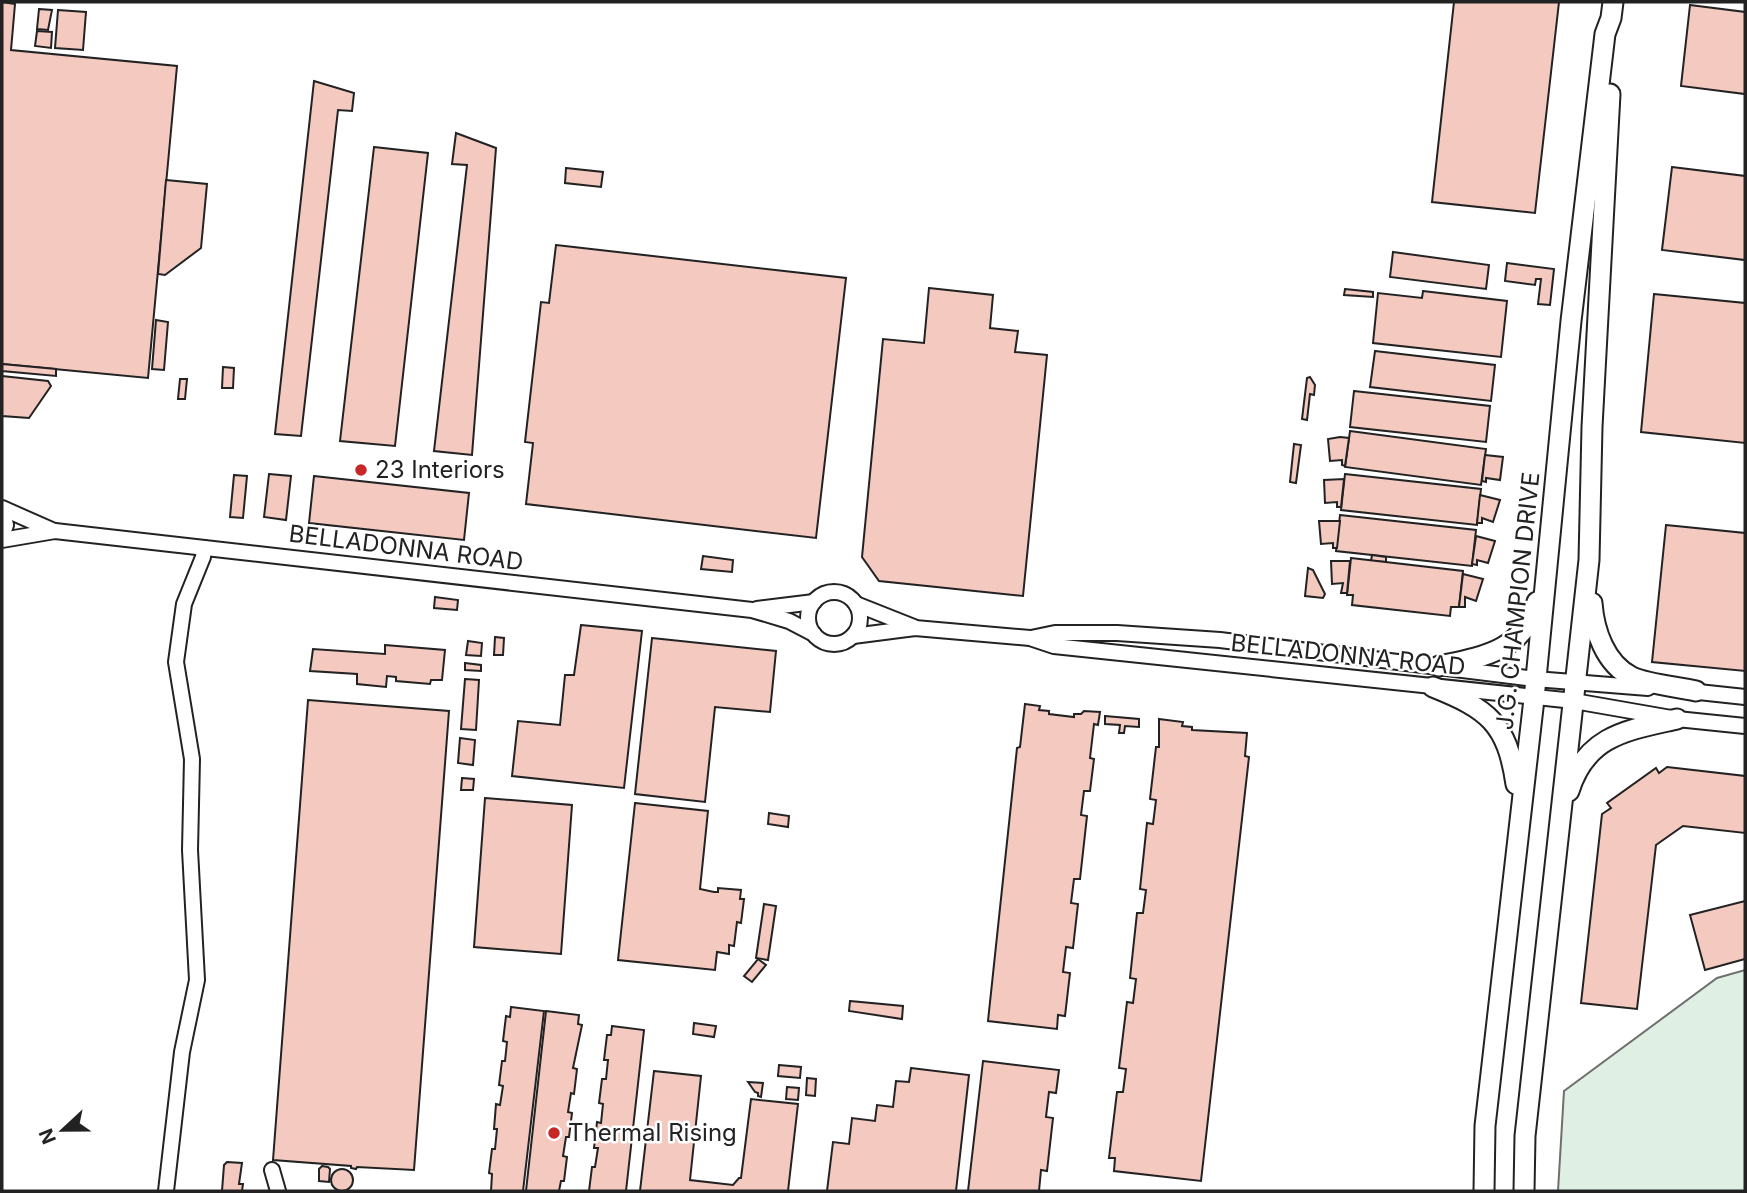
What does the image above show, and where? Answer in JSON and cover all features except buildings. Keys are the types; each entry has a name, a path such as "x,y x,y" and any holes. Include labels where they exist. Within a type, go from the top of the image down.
{"street":[{"name":"J.G. CHAMPION DRIVE","path":"1484,1191 1485,1126 1534,699 1573,307 1605,34 1612,10"},
{"name":"J.G. CHAMPION DRIVE","path":"1524,1191 1530,1085 1589,560 1594,386 1614,36 1612,10"},
{"name":"BELLADONNA ROAD","path":"2,508 55,531"},
{"name":"BELLADONNA ROAD","path":"2,508 6,524 2,538 55,531 752,610 789,621 829,643 838,644 853,635 915,628 1030,638 1054,646 1120,654 1534,699 1575,692 1696,691 1745,697"},
{"path":"166,1191 182,1052 197,979 190,850 192,759 176,662 184,604 204,548"},
{"path":"1439,666 1492,653 1504,647 1527,627 1534,614 1549,553"},
{"path":"1589,560 1593,621 1605,650 1632,677 1696,691"},
{"name":"BELLADONNA ROAD","path":"752,610 814,602 820,596 835,592 843,593 856,604 915,628"},
{"path":"814,602 808,618 814,634"},
{"path":"853,635 860,620 856,604"},
{"name":"BELLADONNA ROAD","path":"1030,638 1055,633 1117,633 1220,640 1439,666 1535,679 1677,719 1745,726"},
{"path":"1433,687 1480,710 1503,732 1513,763 1520,812"},
{"path":"1561,818 1572,780 1583,762 1598,746 1613,735 1677,719"},
{"path":"272,1170 278,1191"}],"green space":[{"path":"1745,970 1745,1191 1558,1191 1564,1091 1717,978"}],"place":[{"name":"23 Interiors","path":"361,470"},
{"name":"Thermal Rising","path":"554,1133"}]}
